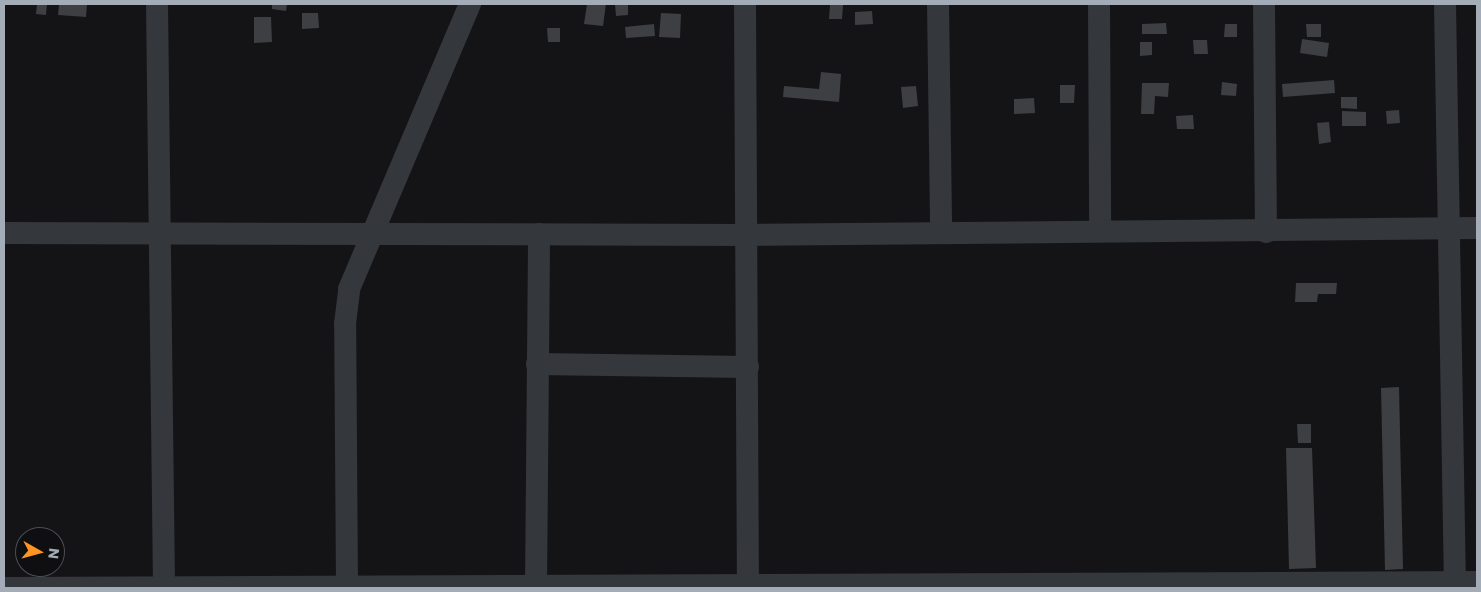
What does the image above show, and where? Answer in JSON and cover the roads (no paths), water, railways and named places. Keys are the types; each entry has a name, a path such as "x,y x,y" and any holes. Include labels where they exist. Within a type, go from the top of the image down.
{"street":[{"path":"157,4 164,588"},
{"path":"347,587 346,324 349,289 470,4"},
{"path":"745,4 748,235 748,588"},
{"path":"938,4 941,232"},
{"path":"1099,4 1100,230"},
{"path":"1264,4 1266,232"},
{"path":"1445,4 1455,585"},
{"path":"4,233 748,235 1100,230 1266,232 1477,228"},
{"path":"536,588 536,364 539,234"},
{"path":"536,364 748,367"},
{"path":"4,588 748,588 1455,585 1477,582"}]}
